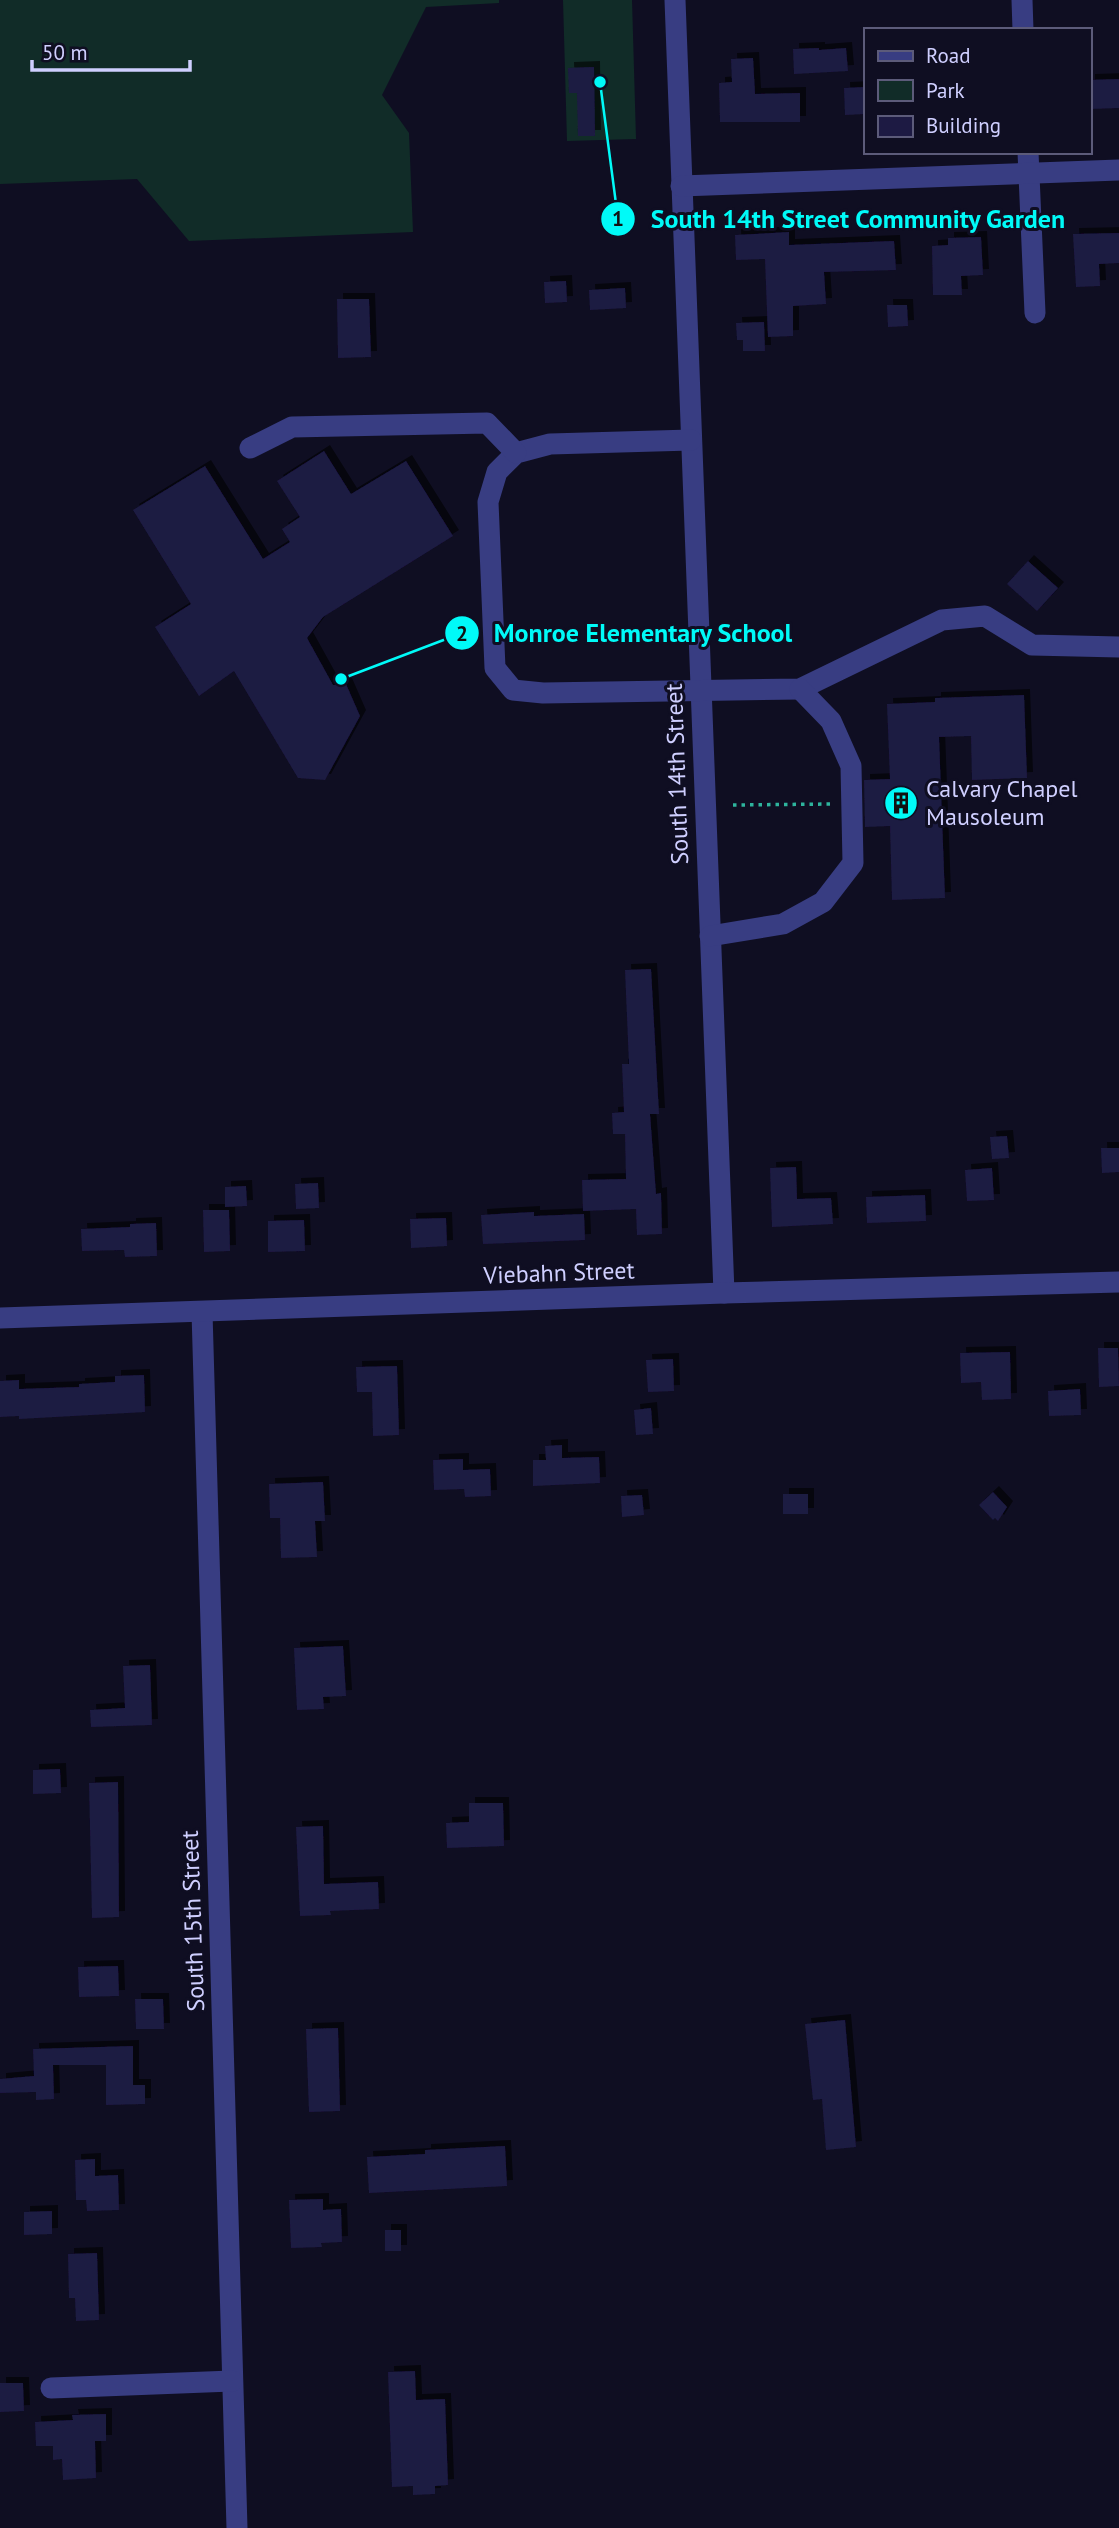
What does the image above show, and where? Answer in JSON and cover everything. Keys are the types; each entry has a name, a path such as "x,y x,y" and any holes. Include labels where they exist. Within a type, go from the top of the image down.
{"street":[{"name":"South 14th Street","path":"675,0 724,1293"},
{"path":"1022,0 1023,28"},
{"path":"1028,162 1035,313"},
{"path":"681,186 1028,162 1119,170"},
{"path":"250,449 292,427 488,423 516,453"},
{"path":"691,440 550,444 516,453 496,472 488,502 495,667 513,690 543,693 800,690 942,620 985,616 1032,645 1119,647"},
{"path":"710,936 783,924 823,902 853,863 851,766 831,721 800,690"},
{"name":"Viebahn Street","path":"0,1318 1119,1282"},
{"name":"South 15th Street","path":"202,1312 237,2528"},
{"path":"51,2388 232,2381"}],"path":[{"path":"733,805 833,803"}],"green space":[{"path":"0,0 499,0 499,3 426,7 382,95 409,133 413,232 189,241 137,179 0,184"},
{"path":"563,0 632,0 636,139 567,141"}],"building":[{"path":"846,48 848,71 794,74 793,49"},
{"path":"753,58 755,94 800,93 800,122 720,122 719,83 732,82 731,59"},
{"path":"594,67 595,136 578,136 577,93 569,93 568,68"},
{"path":"1119,79 1119,108 1091,109 1091,80"},
{"path":"864,87 864,114 845,115 844,88"},
{"path":"789,232 789,245 894,241 896,270 824,272 826,304 793,306 793,336 768,337 765,259 736,260 735,235"},
{"path":"1119,233 1119,263 1099,264 1100,286 1076,287 1073,234"},
{"path":"981,237 983,275 961,276 962,295 933,295 932,246 948,245 948,238"},
{"path":"566,281 567,302 545,303 544,282"},
{"path":"625,288 626,308 590,310 589,290"},
{"path":"337,299 369,299 371,357 338,358"},
{"path":"887,305 907,305 908,326 888,327"},
{"path":"764,322 765,351 743,351 743,340 737,340 736,323"},
{"path":"324,451 351,494 406,461 453,536 323,617 307,638 333,685 346,684 360,716 325,780 298,778 234,671 199,696 155,627 191,604 133,510 205,466 263,559 290,542 282,529 300,517 277,481"},
{"path":"1028,561 1058,588 1037,611 1007,584"},
{"name":"Calvary Chapel Mausoleum","path":"1024,695 1027,778 972,780 971,736 939,737 945,898 892,900 890,826 865,827 864,780 890,779 887,704 935,702 935,698"},
{"path":"651,969 659,1114 650,1114 656,1194 661,1193 662,1234 637,1235 636,1209 583,1211 582,1180 626,1179 625,1134 613,1134 612,1113 624,1112 622,1064 629,1064 625,970"},
{"path":"1007,1136 1009,1158 992,1159 990,1137"},
{"path":"1101,1148 1119,1148 1119,1172 1102,1173"},
{"path":"796,1167 797,1199 831,1198 833,1224 772,1227 770,1168"},
{"path":"992,1168 994,1200 967,1201 965,1170"},
{"path":"318,1183 319,1208 296,1209 295,1184"},
{"path":"246,1186 247,1206 225,1207 225,1187"},
{"path":"925,1195 926,1221 867,1223 866,1197"},
{"path":"203,1210 229,1210 230,1251 204,1252"},
{"path":"534,1212 534,1216 584,1214 585,1240 483,1244 481,1215"},
{"path":"446,1218 447,1246 411,1248 410,1219"},
{"path":"304,1220 305,1251 268,1252 268,1221"},
{"path":"156,1223 157,1256 125,1257 124,1250 82,1251 81,1229"},
{"path":"1098,1348 1118,1348 1119,1386 1099,1387"},
{"path":"1010,1352 1011,1399 982,1400 981,1382 961,1383 960,1353"},
{"path":"673,1359 674,1391 648,1392 646,1360"},
{"path":"397,1366 399,1435 373,1436 372,1392 357,1392 356,1367"},
{"path":"144,1375 145,1412 19,1419 19,1416 0,1417 0,1381 19,1380 19,1389 79,1387 79,1384 115,1382 115,1376"},
{"path":"1080,1389 1081,1415 1049,1416 1048,1391"},
{"path":"651,1408 653,1434 636,1435 634,1410"},
{"path":"562,1445 562,1458 599,1457 600,1483 533,1486 533,1460 546,1460 545,1446"},
{"path":"463,1459 463,1470 490,1469 491,1496 465,1497 464,1489 434,1490 433,1460"},
{"path":"323,1482 325,1521 315,1521 317,1557 281,1558 280,1518 270,1518 269,1484"},
{"path":"993,1492 1007,1507 998,1521 995,1518 993,1520 979,1505"},
{"path":"783,1494 808,1494 808,1514 783,1514"},
{"path":"642,1495 644,1515 622,1517 621,1496"},
{"path":"343,1646 346,1696 323,1697 324,1709 297,1710 294,1648"},
{"path":"150,1665 152,1725 91,1727 90,1710 125,1708 123,1666"},
{"path":"60,1769 61,1793 33,1794 33,1770"},
{"path":"118,1782 119,1917 92,1918 89,1783"},
{"path":"469,1803 503,1803 504,1846 447,1848 446,1823 469,1822"},
{"path":"323,1826 324,1884 378,1882 379,1909 330,1911 331,1915 300,1916 296,1827"},
{"path":"118,1966 119,1996 79,1997 78,1967"},
{"path":"135,1999 163,1999 164,2029 136,2029"},
{"path":"845,2020 856,2147 826,2150 822,2099 813,2100 805,2024"},
{"path":"338,2028 340,2111 309,2112 306,2029"},
{"path":"133,2046 133,2085 145,2085 145,2104 106,2105 106,2065 53,2065 54,2099 36,2100 36,2092 0,2093 0,2079 34,2076 33,2049"},
{"path":"505,2146 507,2186 369,2193 367,2157 425,2154 425,2150"},
{"path":"95,2159 95,2176 118,2175 119,2210 87,2211 86,2200 76,2200 75,2160"},
{"path":"323,2199 323,2210 341,2209 342,2242 321,2243 322,2247 291,2248 289,2200"},
{"path":"52,2211 52,2234 24,2235 24,2212"},
{"path":"385,2230 401,2230 401,2251 385,2251"},
{"path":"97,2253 99,2320 76,2321 75,2298 69,2298 68,2254"},
{"path":"415,2371 416,2400 445,2399 448,2485 435,2486 435,2494 413,2495 413,2486 392,2487 388,2372"},
{"path":"0,2383 23,2383 24,2411 0,2412"},
{"path":"106,2414 106,2441 95,2441 96,2478 63,2480 62,2459 53,2460 53,2446 36,2446 35,2422 73,2420 72,2415"}],"place":[{"name":"South 14th Street Community Garden","path":"600,82"},
{"name":"Monroe Elementary School","path":"341,679"},
{"name":"Calvary Chapel Mausoleum","path":"901,803"}]}
